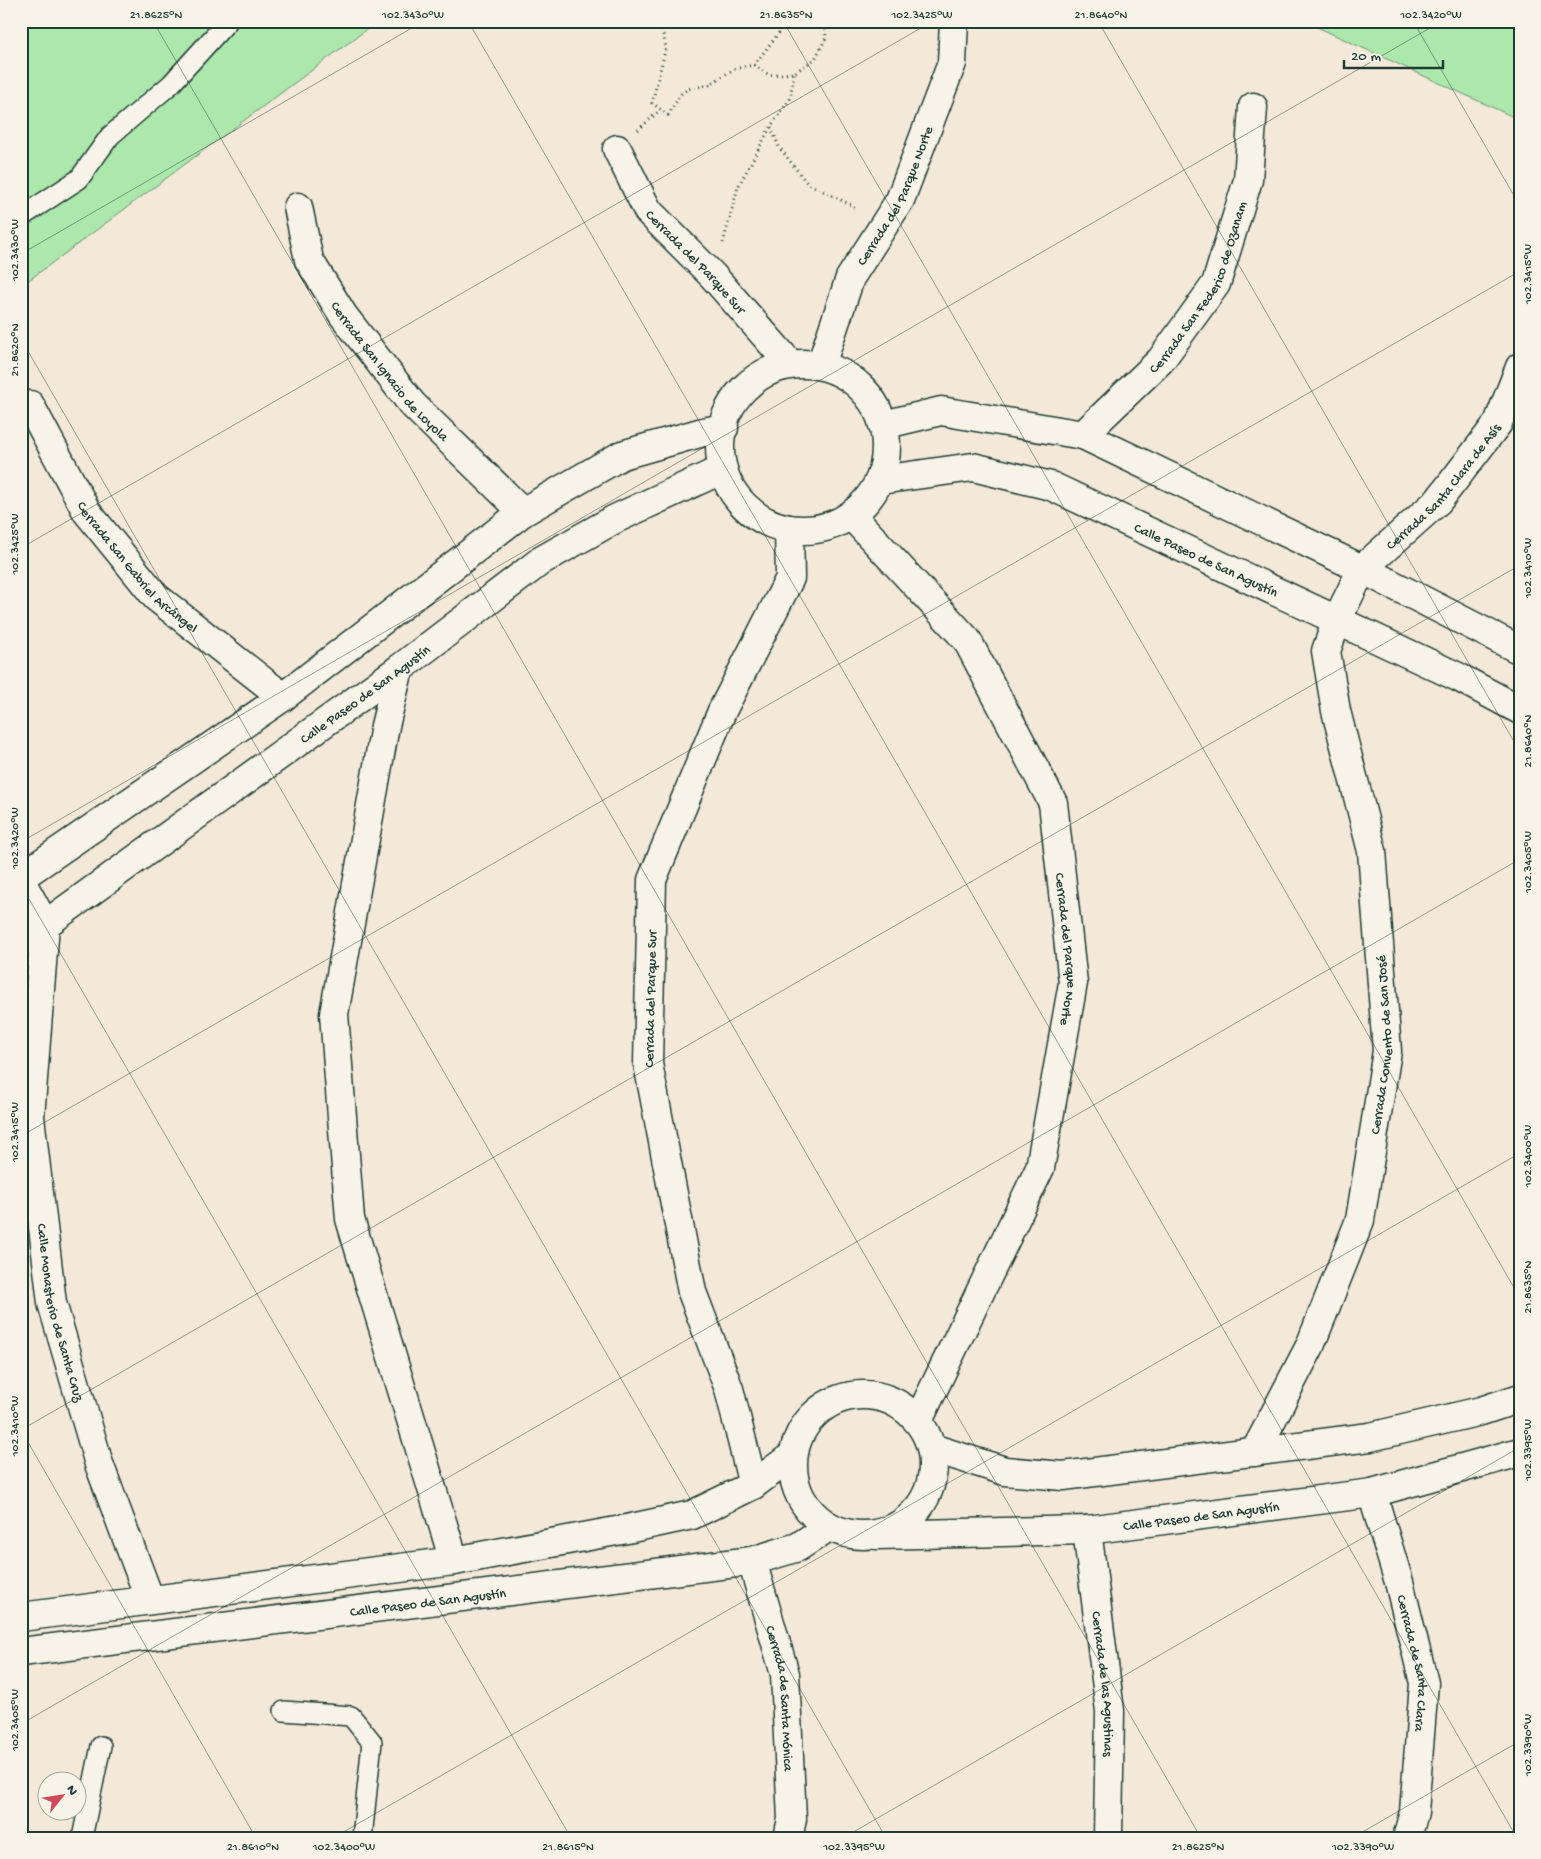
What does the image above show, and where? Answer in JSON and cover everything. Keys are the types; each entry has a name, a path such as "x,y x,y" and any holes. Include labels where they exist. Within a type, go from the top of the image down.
{"street":[{"name":"Cerrada del Parque Norte","path":"821,365 850,278 900,200 952,63 954,21"},
{"name":"Cerrada San Federico de Ozanam","path":"1083,435 1161,360 1216,284 1248,180 1253,107"},
{"name":"Cerrada del Parque Sur","path":"617,149 648,211 713,276 790,364"},
{"name":"Cerrada San Ignacio de Loyola","path":"298,207 309,260 343,316 412,404 522,512"},
{"path":"790,364 821,365 847,376 870,398 883,425 886,450 880,480 871,495 851,515 817,529 790,529 773,525 749,511 740,502 722,469 720,441 730,405 749,383 762,374 790,364"},
{"name":"Cerrada Santa Clara de Asís","path":"1362,569 1438,501 1498,423 1520,367"},
{"name":"Cerrada San Gabriel Arcángel","path":"30,405 87,512 156,597 283,697"},
{"path":"883,425 941,411 1083,435 1362,569 1520,650"},
{"path":"45,924 21,879 283,697 522,512 622,455 703,432 724,428"},
{"name":"Calle Paseo de San Agustín","path":"880,480 973,467 1051,486 1458,677 1520,710"},
{"name":"Calle Paseo de San Agustín","path":"21,942 399,669 542,560 615,519 722,469"},
{"name":"Cerrada del Parque Norte","path":"851,515 967,640 1054,803 1073,983 1040,1168 918,1421"},
{"name":"Cerrada del Parque Sur","path":"752,1485 730,1389 692,1292 648,1064 652,880 722,711 790,578 790,529"},
{"name":"Cerrada Convento de San José","path":"1255,1452 1310,1346 1360,1220 1387,1051 1372,852 1336,711 1326,651 1337,620 1362,569"},
{"path":"399,669 385,726 334,1014 350,1220 454,1561"},
{"name":"Calle Monasterio de Santa Cruz","path":"45,924 30,1117 52,1303 99,1464 150,1600"},
{"path":"855,1394 880,1396 899,1405 918,1421 932,1448 933,1472 927,1496 919,1509 900,1526 877,1535 852,1536 828,1527 803,1504 794,1480 792,1456 800,1433 814,1413 832,1401 855,1394"},
{"path":"932,1448 1006,1471 1063,1476 1370,1437 1481,1411 1520,1398"},
{"name":"Calle Paseo de San Agustín","path":"877,1535 1087,1530 1372,1493 1520,1452"},
{"path":"21,1617 454,1561 627,1529 692,1515 752,1485 792,1456"},
{"name":"Cerrada de Santa Clara","path":"1372,1493 1399,1582 1424,1684 1414,1812 1406,1838"},
{"name":"Calle Paseo de San Agustín","path":"21,1652 752,1561 798,1547 828,1527"},
{"name":"Cerrada de las Agustinas","path":"1087,1530 1110,1711 1108,1838"},
{"name":"Cerrada de Santa Mónica","path":"752,1561 784,1674 792,1819 788,1838"}],"lane":[{"path":"21,217 79,179 110,136 171,84 228,21"},
{"path":"284,1711 351,1716 372,1742 362,1838"},
{"path":"82,1838 101,1746"}],"path":[{"path":"657,21 666,47 652,103 668,115 681,94 688,88 709,85 734,69 754,65 788,21"},
{"path":"754,65 769,76 794,73 815,59 826,38 825,21"},
{"path":"713,276 738,188 771,126 790,99 794,73"},
{"path":"771,126 779,147 807,183 851,205 881,230"}],"green space":[{"path":"21,21 378,21 21,286"},
{"path":"1304,21 1520,21 1520,120"}]}
